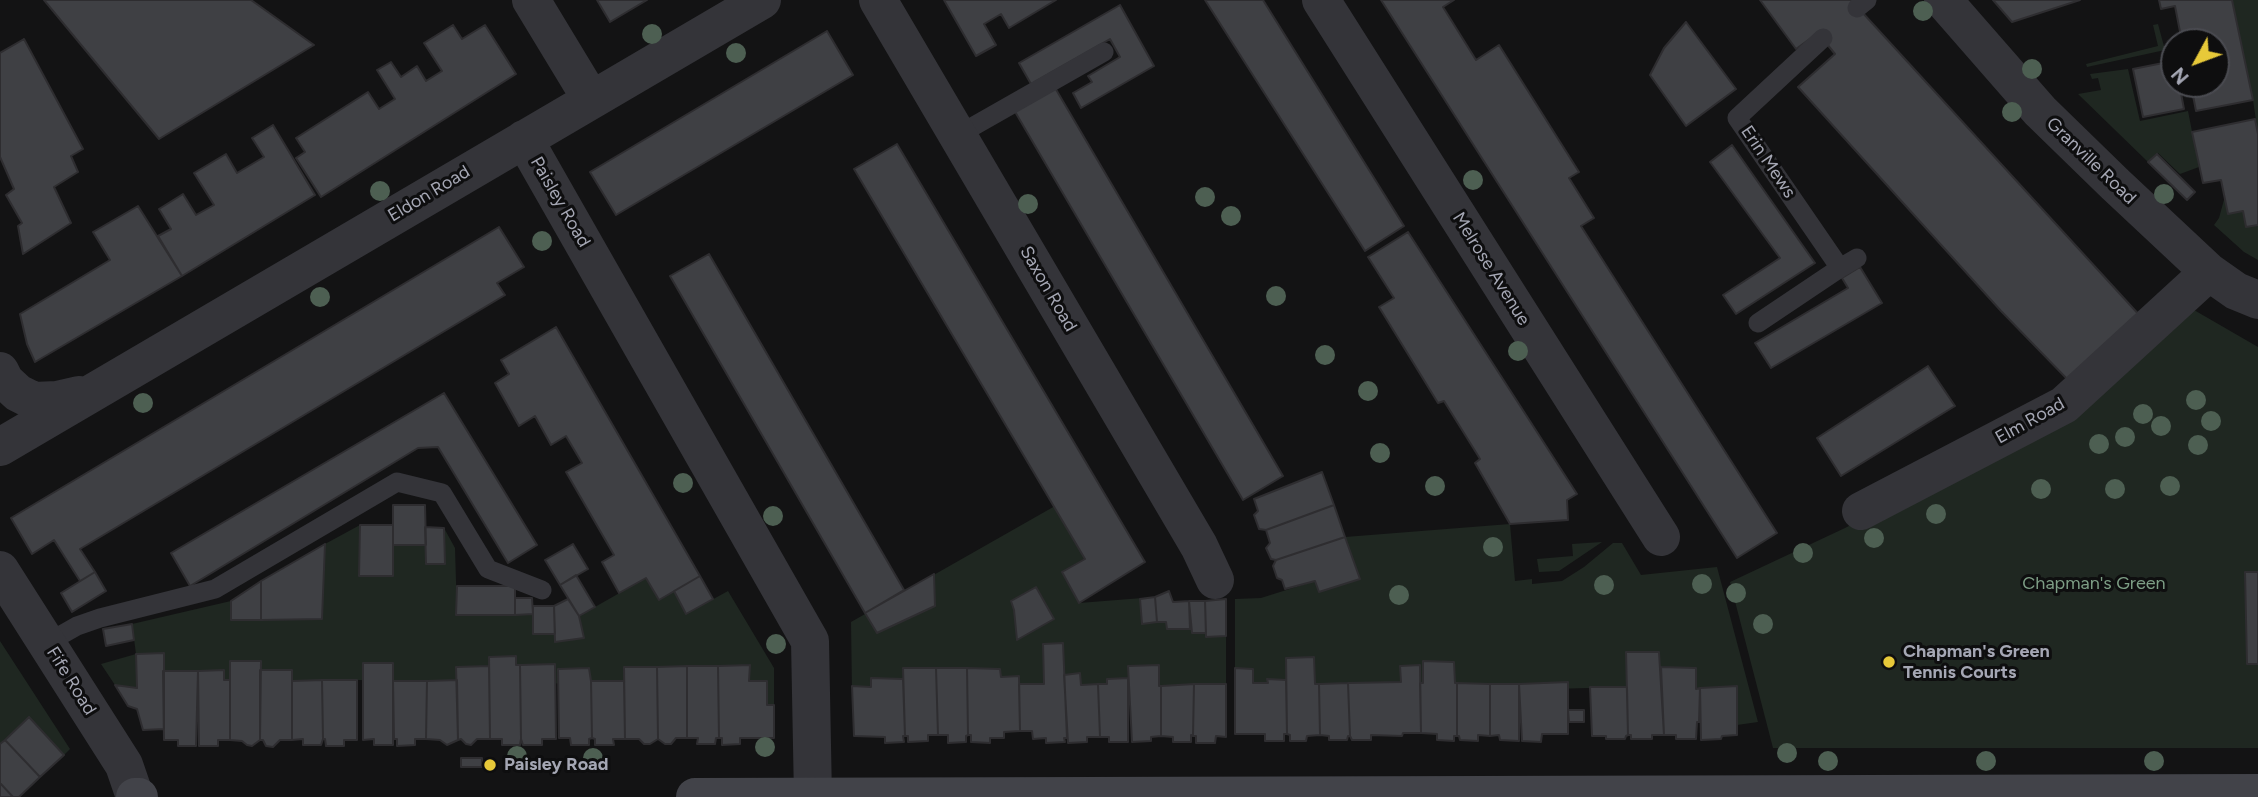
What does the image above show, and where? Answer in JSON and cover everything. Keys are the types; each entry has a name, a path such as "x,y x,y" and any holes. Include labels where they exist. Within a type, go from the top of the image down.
{"street":[{"path":"531,0 592,99"},
{"name":"Eldon Road","path":"0,447 762,0"},
{"name":"Saxon Road","path":"878,0 1199,547 1215,580"},
{"name":"Melrose Avenue","path":"1321,0 1661,537"},
{"name":"Granville Road","path":"1943,0 2040,111 2209,272 2236,291 2258,300"},
{"name":"Paisley Road","path":"524,139 810,641 813,797"},
{"name":"Elm Road","path":"1861,511 2064,405 2209,272"},
{"name":"Eldon Road","path":"0,371 18,393 34,401 57,400 97,390"},
{"name":"Fife Road","path":"0,570 124,765 136,797"},
{"path":"695,797 2258,793"}],"lane":[{"name":"Erin Mews","path":"1758,323 1848,263 1737,118 1823,38"},
{"path":"958,135 1104,52"},
{"path":"47,643 77,626 100,618 215,589 397,482 442,494 488,569 542,590"}],"green space":[{"path":"2232,0 2258,0 2258,134 2253,100"},
{"path":"2158,24 2160,31 2160,51 2087,67 2086,64 2158,46 2153,25"},
{"path":"2128,69 2140,121 2188,111 2199,167 2180,174 2158,153 2148,162 2078,94 2101,90 2098,78 2092,79 2090,74"},
{"path":"2225,196 2228,214 2243,211 2246,227 2258,225 2258,260 2244,252 2214,225 2219,218"},
{"name":"Chapman's Green","path":"2194,310 2258,347 2258,748 1773,748 1730,582 1845,528 1988,455"},
{"path":"1062,502 1092,554 1062,572 1079,603 1155,597 1173,602 1226,599 1226,693 852,693 851,622"},
{"path":"1510,524 1515,581 1532,579 1532,584 1562,581 1613,543 1622,543 1641,575 1717,567 1758,722 1737,725 1732,696 1590,694 1589,688 1235,697 1235,599 1261,598 1315,581 1346,583 1337,542 1345,537"},
{"path":"360,525 367,533 444,528 455,548 457,615 579,616 646,578 674,591 686,614 728,591 774,668 774,705 767,705 763,687 357,680 137,688 115,685 101,664 136,654 132,624 231,601 231,620 322,619 325,544"},
{"path":"1602,542 1559,571 1539,572 1537,559 1573,556 1572,544"},
{"path":"0,641 70,749 64,755 29,717 0,744"}],"building":[{"path":"44,0 251,0 314,45 159,139"},
{"path":"597,0 647,0 610,22"},
{"path":"944,0 1056,0 1009,28 1001,14 984,24 996,45 976,56"},
{"path":"1205,0 1263,0 1404,226 1365,251"},
{"path":"1381,0 1454,0 1443,7 1476,60 1499,45 1579,172 1569,178 1594,218 1581,226 1777,533 1737,558"},
{"path":"1760,0 1851,0 2142,318 2070,382 2001,311 1798,87 1835,54 1818,33 1796,49"},
{"path":"1993,0 2080,0 2012,22"},
{"path":"2159,0 2232,0 2253,100 2196,111 2194,98 2230,98 2230,28 2179,28 2175,6 2161,9"},
{"path":"1120,5 1154,66 1081,108 1073,93 1092,82 1088,76 1120,57 1110,39 1031,84 1019,63"},
{"path":"1686,22 1736,89 1686,126 1650,75 1664,48"},
{"path":"453,25 462,39 485,25 516,74 321,197 296,158 305,152 296,138 368,92 379,109 395,99 377,70 391,62 401,77 417,66 426,81 442,71 424,43"},
{"path":"827,31 853,75 616,215 590,172"},
{"path":"24,39 83,149 71,156 78,172 54,187 71,223 23,254 18,226 22,223 6,195 14,189 0,157 0,53"},
{"path":"2160,64 2160,98 2182,98 2184,109 2143,117 2133,69"},
{"path":"1054,86 1283,476 1243,500 1014,110"},
{"path":"2255,119 2258,134 2258,225 2246,227 2243,211 2228,214 2221,180 2203,183 2192,132"},
{"path":"273,125 315,195 182,276 158,236 171,229 159,209 183,194 196,215 214,205 194,173 226,154 237,173 264,157 252,138"},
{"path":"897,144 1145,562 1079,603 1062,572 1085,559 854,169"},
{"path":"1732,145 1815,263 1736,314 1723,295 1780,258 1710,162"},
{"path":"2157,154 2195,192 2187,200 2148,162"},
{"path":"138,206 182,276 35,362 27,344 20,314 110,260 93,232"},
{"path":"499,227 524,267 497,283 505,295 80,549 95,572 80,581 54,540 32,554 11,518"},
{"path":"1408,232 1577,494 1567,500 1568,520 1510,524 1475,463 1480,459 1477,454 1444,401 1438,403 1379,307 1394,298 1368,257"},
{"path":"709,254 904,590 865,613 670,276"},
{"path":"1860,267 1882,303 1771,368 1755,343 1848,288 1842,278"},
{"path":"556,327 700,576 659,600 646,578 619,593 602,562 614,555 566,472 582,463 566,436 551,445 535,416 519,426 495,383 509,374 501,360"},
{"path":"1928,366 1955,406 1841,476 1817,438"},
{"path":"444,393 537,545 508,563 438,447 418,448 190,586 171,553"},
{"path":"1322,472 1334,505 1266,530 1259,529 1254,515 1258,511 1254,499"},
{"path":"393,505 425,505 426,545 393,545"},
{"path":"1334,505 1345,537 1276,560 1271,559 1266,548 1270,543 1266,530"},
{"path":"360,525 393,525 393,576 359,576"},
{"path":"425,527 444,528 445,564 426,564"},
{"path":"1345,537 1360,579 1319,592 1315,581 1285,589 1282,580 1277,578 1273,566 1276,560"},
{"path":"325,544 322,619 261,620 261,581"},
{"path":"573,544 588,569 560,585 545,560"},
{"path":"95,572 106,591 72,612 61,593"},
{"path":"2245,572 2258,572 2258,664 2247,664"},
{"path":"934,574 935,606 877,633 865,613"},
{"path":"576,575 595,607 579,616 560,585"},
{"path":"700,576 713,599 686,614 674,591"},
{"path":"261,581 261,620 231,620 231,601"},
{"path":"457,586 515,586 515,615 456,615"},
{"path":"1036,587 1054,619 1017,640 1011,601"},
{"path":"1169,591 1173,602 1189,601 1190,629 1167,629 1166,622 1157,622 1155,597"},
{"path":"1155,597 1157,622 1142,624 1140,599"},
{"path":"515,598 532,598 533,614 515,615"},
{"path":"568,599 579,616 584,638 555,642 554,606"},
{"path":"1226,599 1226,636 1206,637 1205,601"},
{"path":"1189,601 1205,601 1206,633 1192,633"},
{"path":"533,606 554,606 555,634 533,634"},
{"path":"132,624 134,640 106,646 103,629"},
{"path":"1063,643 1067,738 1064,738 1065,742 1046,743 1046,738 1033,739 1032,731 1020,731 1019,684 1044,684 1043,644"},
{"path":"1626,652 1659,652 1664,735 1652,735 1652,739 1631,739 1631,735 1628,735"},
{"path":"164,653 164,729 143,730 137,709 128,706 115,685 137,688 136,654"},
{"path":"516,656 516,665 520,665 521,739 520,745 502,745 502,739 490,739 489,657"},
{"path":"1314,657 1315,684 1319,684 1320,735 1307,736 1306,741 1290,741 1290,735 1287,734 1286,658"},
{"path":"230,661 261,661 260,740 252,746 242,741 230,740"},
{"path":"1423,661 1454,662 1457,683 1457,736 1454,736 1454,741 1437,740 1437,734 1421,733 1420,683 1423,683"},
{"path":"363,663 393,663 393,745 374,745 374,739 363,740"},
{"path":"555,664 556,739 542,739 542,745 523,745 520,665"},
{"path":"750,665 749,681 767,681 767,705 774,705 774,738 740,738 740,744 722,745 722,738 719,738 718,666"},
{"path":"1159,665 1161,736 1151,737 1151,741 1132,742 1128,666"},
{"path":"1420,665 1421,733 1403,733 1402,736 1371,735 1371,740 1352,740 1348,683 1401,682 1400,666"},
{"path":"489,666 490,739 477,739 471,745 466,744 461,739 458,740 456,667"},
{"path":"687,666 718,666 719,738 716,738 715,744 697,744 698,738 687,738"},
{"path":"687,666 687,738 676,738 671,744 665,744 658,739 657,667"},
{"path":"624,667 657,667 658,739 650,744 644,744 639,739 625,739"},
{"path":"1661,667 1696,668 1696,689 1700,688 1696,739 1676,739 1676,735 1664,735"},
{"path":"589,668 592,738 589,739 589,745 571,745 570,738 559,738 558,669"},
{"path":"903,668 936,668 938,735 928,735 928,741 908,742 908,736 905,736"},
{"path":"936,668 967,668 966,742 948,743 948,735 938,735"},
{"path":"967,668 1000,669 1001,677 1019,676 1020,731 1004,732 1004,738 990,738 990,743 971,742 971,735 968,735"},
{"path":"1235,668 1253,669 1253,683 1268,683 1267,679 1286,680 1287,734 1284,734 1284,741 1265,741 1265,734 1235,734"},
{"path":"224,670 224,680 230,680 230,740 218,740 218,746 199,746 198,671"},
{"path":"260,670 292,670 292,740 280,740 273,747 266,746 263,740 260,740"},
{"path":"163,671 198,671 196,746 178,746 178,740 164,740"},
{"path":"1080,673 1081,685 1098,684 1100,737 1087,737 1087,742 1068,743 1064,675"},
{"path":"871,678 903,679 904,742 885,743 885,737 854,736 852,686 871,687"},
{"path":"1128,678 1128,742 1109,742 1109,737 1100,737 1098,684 1107,684 1107,679"},
{"path":"322,680 357,680 357,740 344,740 344,746 326,746 323,739"},
{"path":"322,680 323,739 321,745 303,745 303,739 292,740 292,681"},
{"path":"457,680 458,740 447,745 440,740 426,739 427,681"},
{"path":"393,681 427,681 426,739 415,739 415,745 397,746 397,739 394,739"},
{"path":"591,681 624,681 625,739 613,739 614,745 595,745 595,739 592,738"},
{"path":"1568,682 1568,734 1542,734 1541,742 1522,741 1519,684"},
{"path":"1348,683 1350,736 1347,740 1329,740 1329,736 1320,735 1319,684"},
{"path":"1457,683 1490,684 1490,736 1478,735 1478,741 1460,740 1457,736"},
{"path":"1194,684 1226,684 1226,737 1216,736 1215,743 1196,743 1196,736 1193,736"},
{"path":"1194,684 1191,742 1173,742 1173,737 1161,736 1161,686"},
{"path":"1490,684 1519,684 1519,741 1500,740 1499,735 1490,736"},
{"path":"1737,686 1737,735 1701,740 1700,688"},
{"path":"1590,687 1627,687 1628,735 1625,739 1592,736"},
{"path":"1568,710 1584,710 1584,722 1569,722"},
{"path":"29,717 64,755 40,777 5,740"},
{"path":"5,740 40,777 19,797 13,797 0,783 0,744"},
{"path":"461,758 482,758 482,767 461,767"},
{"path":"0,783 13,797 0,797"}],"place":[{"name":"Chapman's Green Tennis Courts","path":"1889,662"},
{"name":"Paisley Road","path":"490,765"}]}
